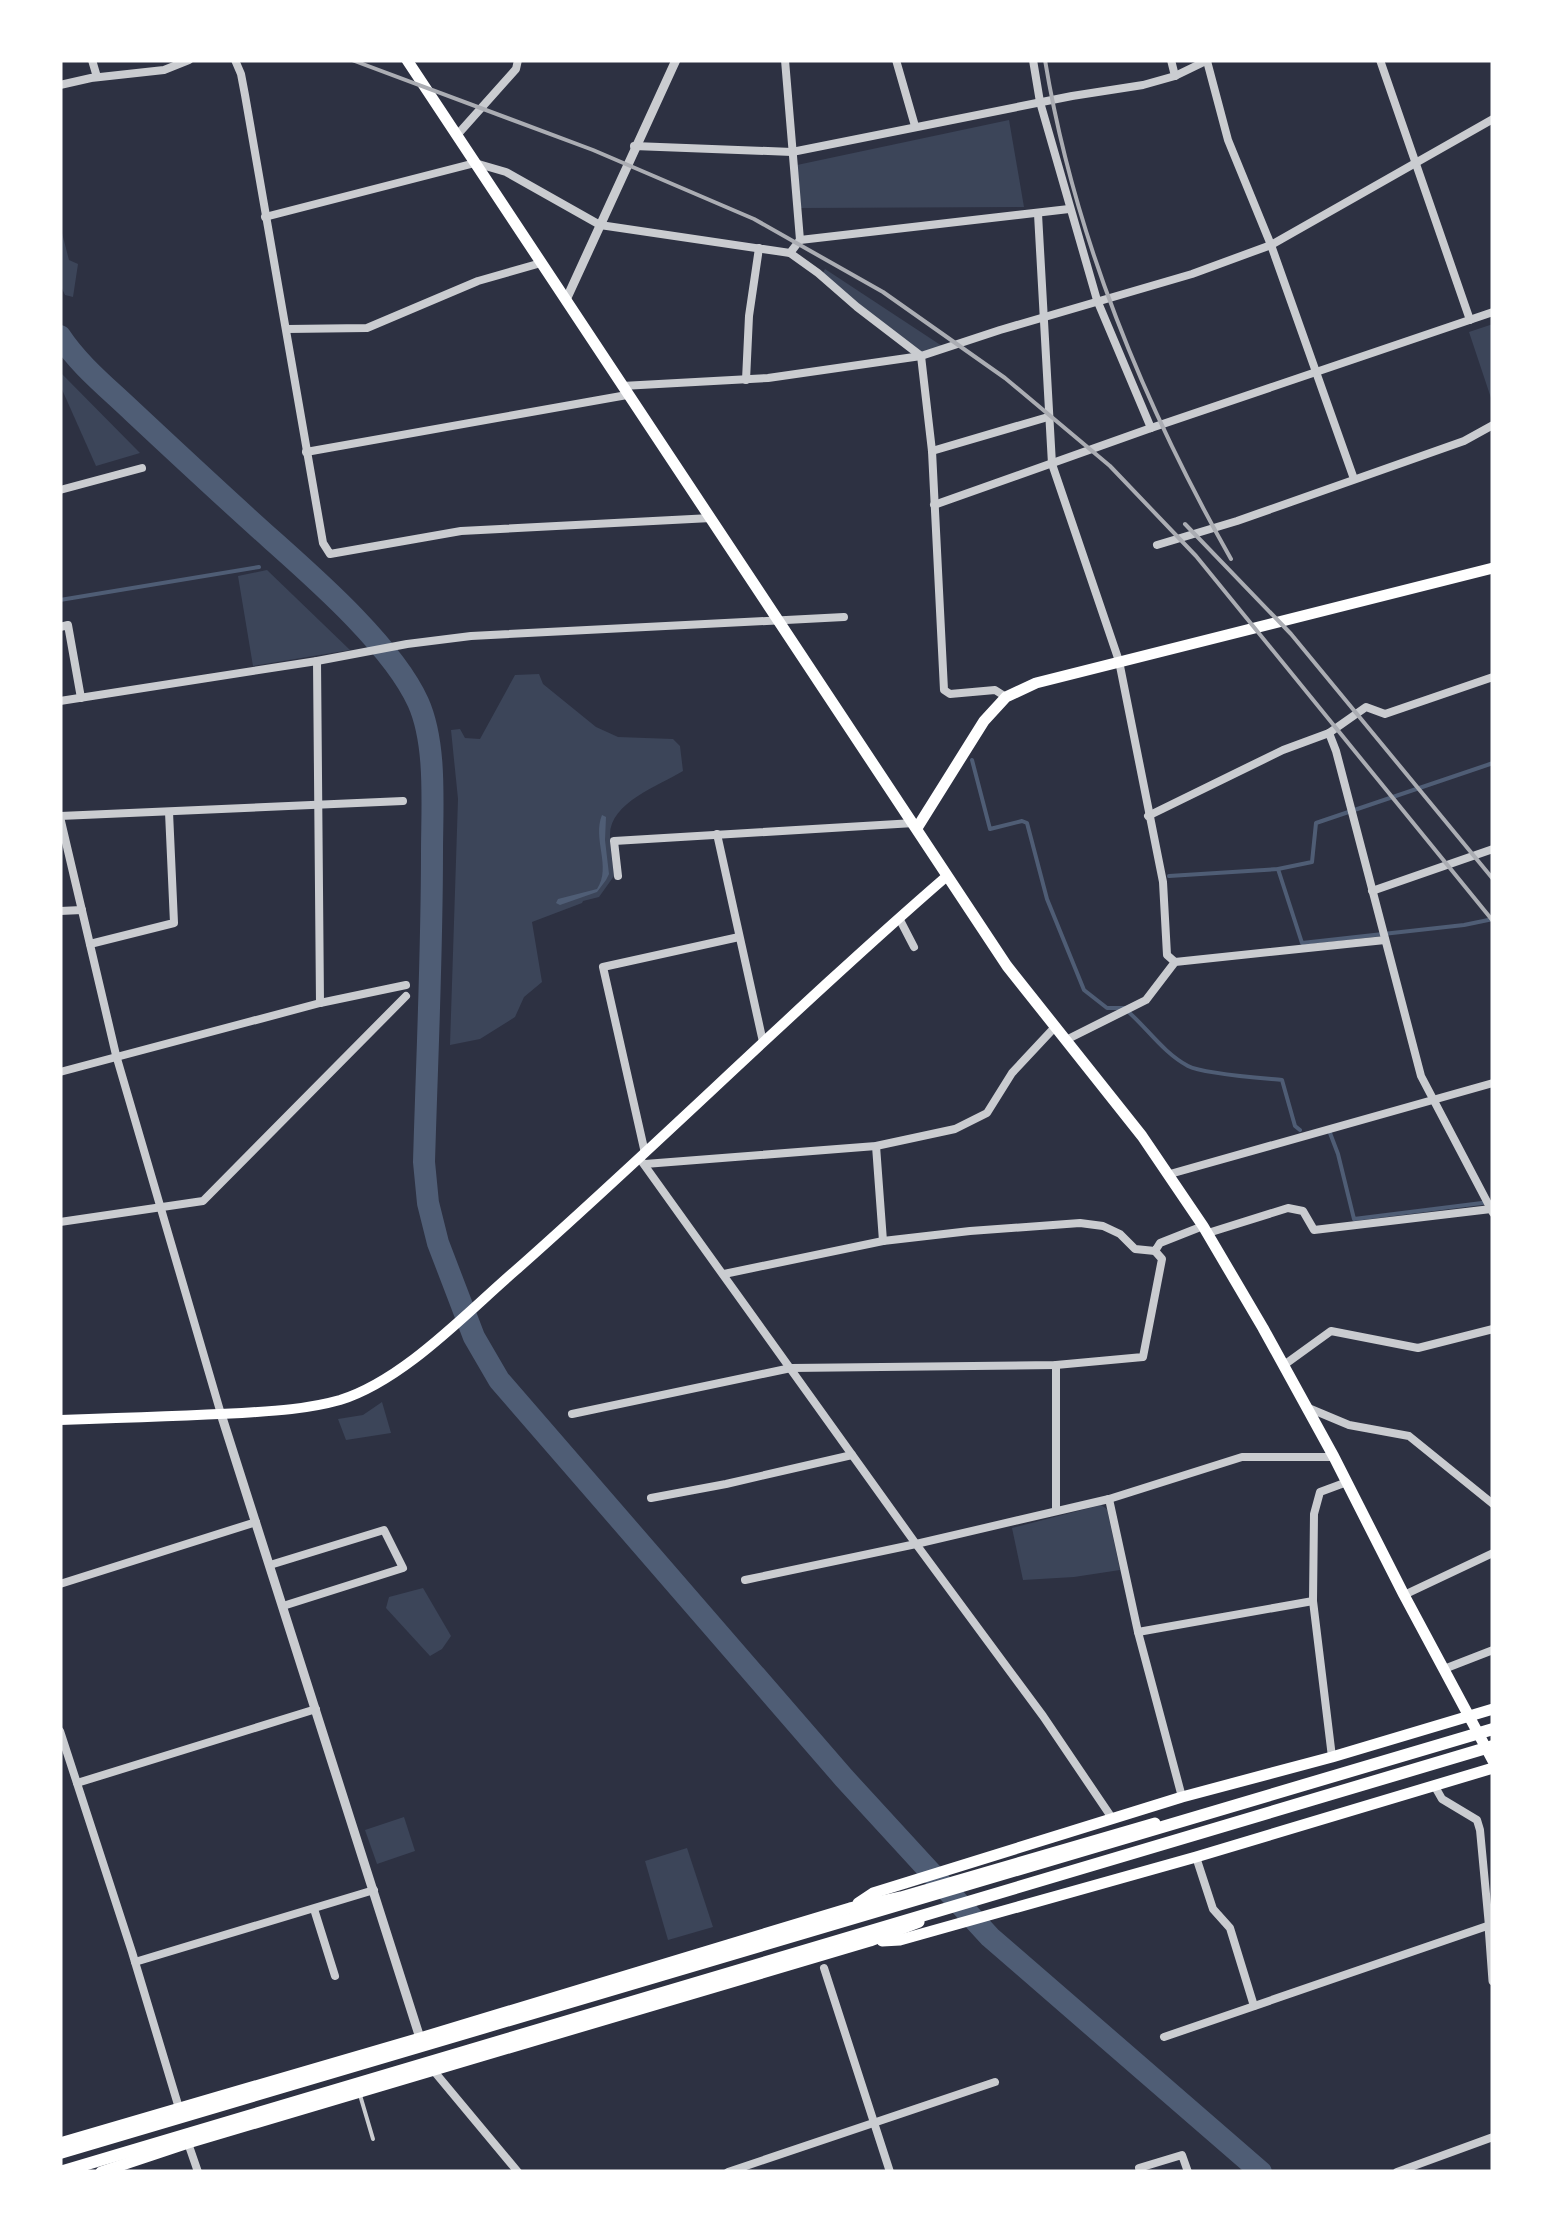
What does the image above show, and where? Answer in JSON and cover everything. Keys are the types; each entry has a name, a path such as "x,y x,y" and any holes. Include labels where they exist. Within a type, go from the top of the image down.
{"highway":[{"path":"60,2154 1493,1729"},
{"path":"60,2172 1493,1746"}],"main road":[{"path":"407,60 1008,966 1170,1174 1206,1229 1334,1457 1493,1765 1196,1857 994,1913 940,1922"},
{"path":"916,826 984,721 1006,697 1036,683 1493,568"},
{"path":"60,1420 312,1406 350,1396 394,1372 644,1159 762,1042 948,876"},
{"path":"850,1908 873,1893 1112,1818 1493,1709"},
{"path":"60,2143 850,1908 913,1894 1430,1742"},
{"path":"100,2172 188,2142 870,1941 900,1940 984,1902 1441,1767"}],"street":[{"path":"92,60 98,77"},
{"path":"60,85 164,70 189,60"},
{"path":"234,60 240,74 323,543 330,554 461,531 711,518"},
{"path":"458,134 516,69 518,60"},
{"path":"566,300 676,60"},
{"path":"785,60 800,240 790,253"},
{"path":"896,60 915,126"},
{"path":"1033,60 1040,102 1097,300 1151,428"},
{"path":"1171,60 1175,76"},
{"path":"634,146 792,152 1142,85 1175,76 1208,60 1228,140 1271,245 1354,479"},
{"path":"1380,60 1470,320"},
{"path":"306,452 624,391 833,370 921,356 1192,274 1271,245 1493,118"},
{"path":"265,217 475,163 506,172 600,225 790,253 921,356 932,450 944,690 950,694 995,690 1006,697"},
{"path":"800,240 1070,209"},
{"path":"1038,214 1052,464 1119,662 1163,882 1167,956 1175,962 1385,940"},
{"path":"746,380 749,316 759,248"},
{"path":"286,328 368,328 478,282 541,263"},
{"path":"934,506 1493,312"},
{"path":"932,450 1048,417"},
{"path":"1157,545 1464,441 1493,425"},
{"path":"60,490 142,468"},
{"path":"60,701 484,634 844,616"},
{"path":"60,627 68,626 81,698"},
{"path":"316,661 320,1003"},
{"path":"1148,816 1283,750 1329,733 1366,707 1385,714 1493,677"},
{"path":"1155,1251 1160,1244 1206,1229 1288,1208 1303,1210 1314,1230 1492,1211 1421,1076 1329,733"},
{"path":"403,801 60,816 116,1056 221,1414 420,2038"},
{"path":"90,944 174,923 169,812"},
{"path":"618,876 614,840 916,826"},
{"path":"717,834 762,1042"},
{"path":"1372,891 1493,849"},
{"path":"60,912 82,910"},
{"path":"899,918 914,947"},
{"path":"740,937 603,968 644,1159 1112,1818"},
{"path":"1066,1040 1146,1000 1175,962"},
{"path":"60,1072 320,1003 406,990 203,1201 60,1222"},
{"path":"644,1159 876,1146 955,1129 987,1112 1012,1073 1054,1028"},
{"path":"1170,1174 1493,1082"},
{"path":"876,1146 882,1241"},
{"path":"572,1414 791,1368 1056,1365 1142,1358 1162,1259 1155,1251 1135,1250 1120,1234 1103,1226 1080,1223 882,1241 724,1274"},
{"path":"1284,1365 1330,1330 1418,1348 1493,1329"},
{"path":"1056,1365 1056,1510"},
{"path":"1306,1407 1349,1426 1408,1436 1493,1504"},
{"path":"650,1498 852,1456"},
{"path":"745,1580 1109,1499 1242,1457 1334,1457"},
{"path":"1332,1757 1314,1601 1314,1514 1320,1492 1347,1482"},
{"path":"1109,1499 1138,1632 1182,1797"},
{"path":"60,1584 256,1522"},
{"path":"270,1565 384,1530 403,1568 284,1606"},
{"path":"1404,1594 1493,1553"},
{"path":"1138,1632 1314,1601"},
{"path":"1444,1670 1493,1650"},
{"path":"76,1782 316,1709"},
{"path":"60,1731 179,2108"},
{"path":"1434,1785 1442,1798 1476,1820 1480,1830 1493,1980"},
{"path":"1196,1857 1213,1910 1230,1928 1254,2006"},
{"path":"135,1962 374,1890"},
{"path":"314,1908 335,1976"},
{"path":"1164,2037 1491,1925"},
{"path":"824,1968 890,2172"},
{"path":"433,2070 518,2172"},
{"path":"728,2172 994,2082"},
{"path":"1397,2172 1493,2137"},
{"path":"188,2142 198,2172"},
{"path":"1140,2172 1139,2168 1182,2154 1188,2172"}],"lane":[{"path":"358,2092 373,2138"}],"shaded area":[{"path":"1009,120 1024,207 801,208 797,165"},
{"path":"60,212 69,260 78,264 73,297 65,295 60,284"},
{"path":"825,269 942,346 922,354 858,304 823,273"},
{"path":"1493,324 1493,404 1469,332"},
{"path":"60,372 140,453 96,466 60,385"},
{"path":"267,570 350,650 253,666 238,576"},
{"path":"539,674 543,684 596,727 618,737 673,739 680,746 683,771 637,797 617,814 610,836 614,876 599,897 532,922 542,982 524,997 515,1017 480,1039 450,1045 458,799 451,730 460,729 465,738 480,739 515,675"},
{"path":"602,815 606,817 609,874 597,892 560,905 556,903 558,899 597,889 603,872 599,834"},
{"path":"382,1402 391,1433 346,1440 338,1419 363,1415"},
{"path":"1101,1505 1107,1509 1120,1570 1023,1580 1012,1528"},
{"path":"423,1588 451,1636 442,1649 430,1656 386,1608 389,1597"},
{"path":"404,1817 415,1851 377,1864 365,1830"},
{"path":"687,1848 713,1927 668,1940 645,1861"}],"waterway":[{"path":"60,336 94,376 353,616 391,659 418,702 428,737 433,796 424,1162 428,1203 438,1243 474,1337 499,1380 844,1778 990,1937 1261,2172"},
{"path":"273,552 285,551"},
{"path":"60,600 259,567"},
{"path":"972,760 990,829 1027,823 1047,899 1084,990 1107,1008 1124,1008 1170,1054 1188,1066 1282,1080 1295,1126 1300,1130"},
{"path":"1169,876 1278,869 1312,862 1316,823 1493,763"},
{"path":"1278,869 1302,943 1493,919"},
{"path":"1330,1133 1354,1219 1490,1202 1493,1205"}],"railway":[{"path":"352,60 593,150 754,219 883,292 1005,378 1110,466 1196,556 1493,921"},
{"path":"1045,60 1074,191 1116,318 1169,441 1231,559"},
{"path":"1185,524 1291,634 1493,879"}]}
